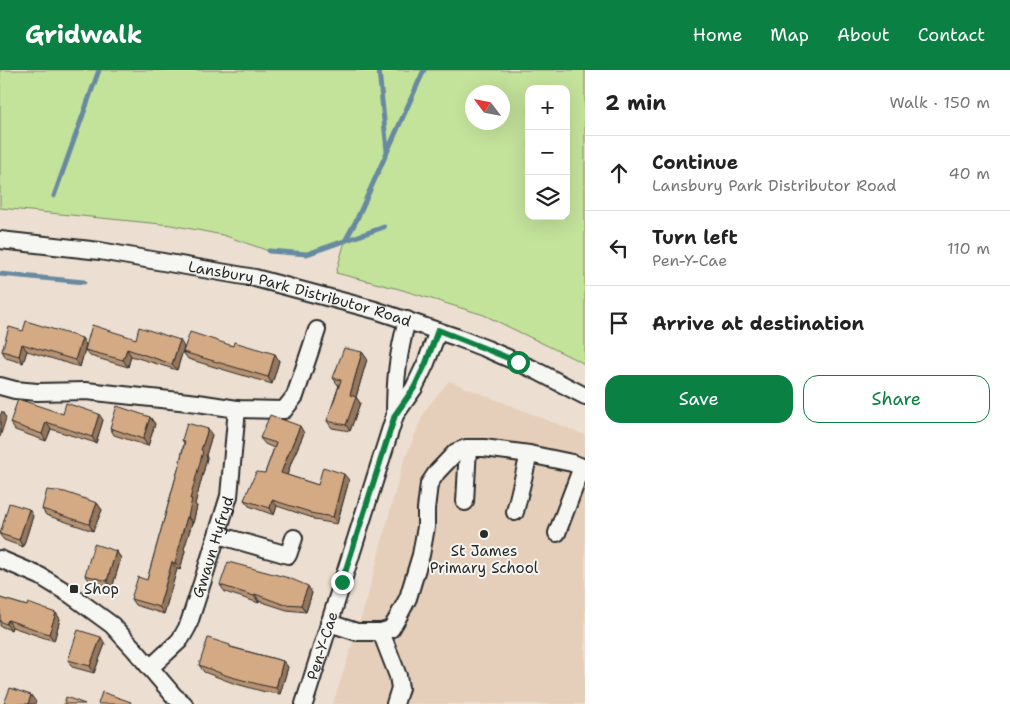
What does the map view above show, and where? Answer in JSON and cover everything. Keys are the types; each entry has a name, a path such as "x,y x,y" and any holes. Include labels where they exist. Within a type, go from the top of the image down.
{"street":[{"name":"Lansbury Park Distributor Road","path":"0,240 100,251 255,278 375,310 438,330 503,356 585,396"},
{"name":"Pen-Y-Cae","path":"395,415 397,366 407,320"},
{"path":"0,386 23,391 86,391 237,409 284,410 295,396 317,330"},
{"name":"Pen-Y-Cae","path":"304,704 395,415 414,388 426,363 438,330"},
{"name":"Gwaun Hyfryd","path":"150,668 179,641 188,626 229,496 237,409"},
{"path":"329,623 357,632 381,632 391,629 408,598 416,575 426,527 429,484 437,472 456,452 468,448 484,448 528,454 584,467 557,533"},
{"path":"465,502 468,448"},
{"path":"515,512 528,454"},
{"path":"218,535 288,555 294,538"},
{"path":"0,559 40,576 71,595 112,625 174,696 184,704"},
{"path":"381,632 398,676 400,688 395,704"}],"shaded area":[{"name":"St James Primary School","path":"449,381 585,435 585,704 333,704 366,602 402,466 425,410"}],"green space":[{"path":"0,70 585,70 585,365 484,315 399,289 336,273 345,241 307,254 269,251 223,235 171,225 0,208"}],"building":[{"path":"26,321 82,338 75,360 22,344 19,356 2,351 9,327 23,331"},
{"path":"92,325 136,339 139,327 180,340 172,364 127,349 123,360 85,350"},
{"path":"190,332 233,346 234,342 275,354 268,377 183,352"},
{"path":"344,348 362,352 350,395 356,397 346,425 327,421 341,380 333,378"},
{"path":"18,399 63,414 66,403 99,414 92,437 46,422 42,434 10,423"},
{"path":"117,406 150,417 143,439 110,428"},
{"path":"270,415 300,426 281,473 318,485 323,467 344,474 333,517 310,513 272,500 270,508 244,500 256,472 265,473 276,443 260,438"},
{"path":"187,423 208,429 201,450 203,451 190,499 192,499 188,517 175,563 172,562 159,607 131,599 138,577 147,580 179,466 185,441 182,440"},
{"path":"47,490 65,492 97,503 89,524 42,509"},
{"path":"9,503 29,509 19,540 0,534"},
{"path":"94,544 116,551 107,581 85,575"},
{"path":"228,562 289,578 308,586 301,605 282,604 255,594 254,596 220,585"},
{"path":"0,598 27,606 28,603 56,613 49,634 8,620 6,624 0,621"},
{"path":"78,630 101,637 90,666 68,660"},
{"path":"208,638 230,645 230,647 283,661 276,688 228,676 199,665"},
{"path":"10,688 31,695 28,704 4,704"},
{"path":"102,692 131,702 130,704 98,704"},
{"path":"66,697 85,704 64,704"}],"waterway":[{"path":"54,196 99,70"},
{"path":"379,70 387,151"},
{"path":"345,241 356,221 424,70"},
{"path":"269,251 307,254 384,227"},
{"path":"0,274 84,282"}],"place":[{"name":"St James Primary School","path":"484,534"},
{"name":"Shop","path":"74,589"}],"route":[{"path":"342,582 395,415 414,388 432,349 438,330 518,362"}]}
